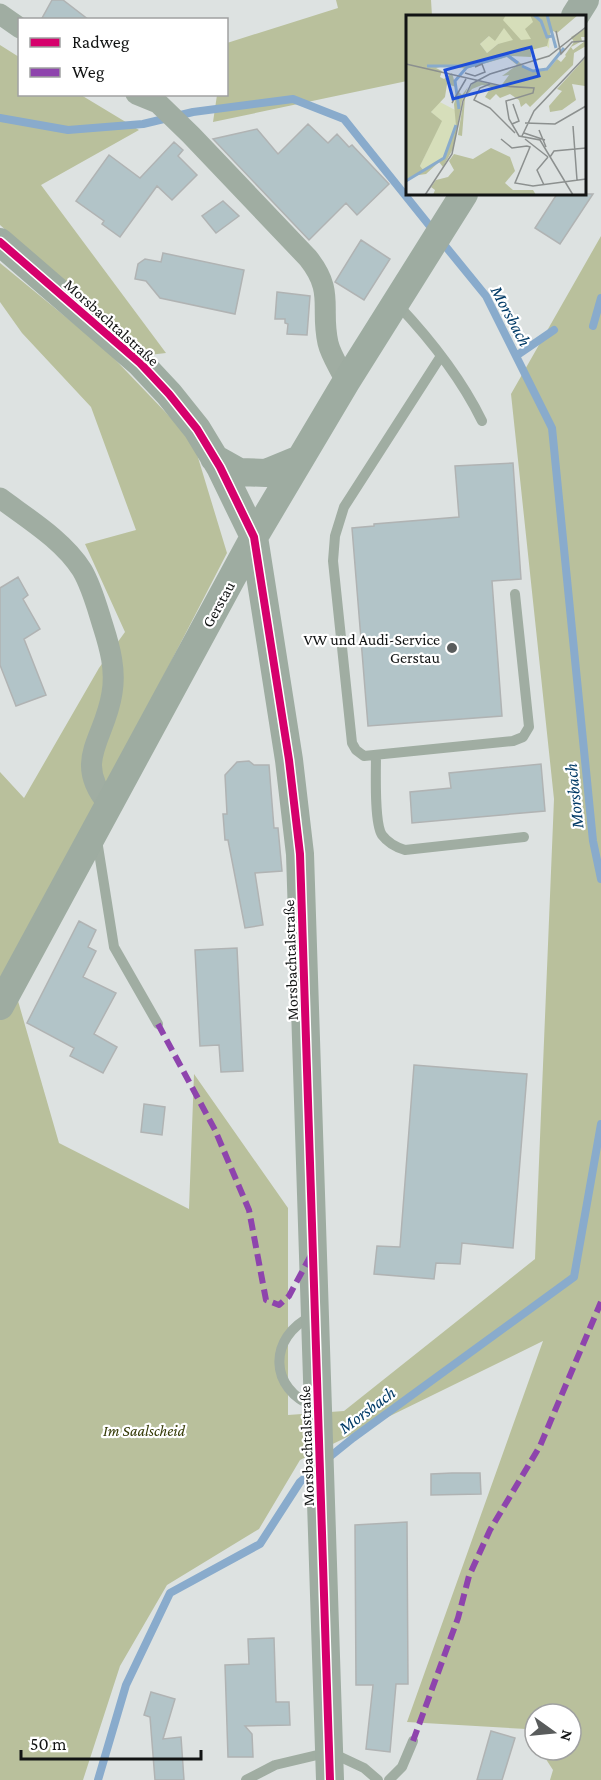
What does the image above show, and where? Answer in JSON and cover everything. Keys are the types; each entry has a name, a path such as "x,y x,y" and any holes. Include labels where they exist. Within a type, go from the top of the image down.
{"main road":[{"path":"576,15 585,0"},
{"name":"Gerstau","path":"0,1006 254,537 346,382 458,204"},
{"name":"Morsbachtalstraße","path":"0,242 140,363 169,394 197,429 254,537 289,760 300,854 330,1780"},
{"path":"214,458 239,472 266,473 300,459"}],"street":[{"path":"0,14 18,27"},
{"path":"141,96 158,103 191,135 319,272 324,285 328,345 346,382"},
{"path":"0,498 58,544 81,569 90,587 110,650 113,672 112,693 91,761 91,775 98,792 108,804"}],"lane":[{"path":"396,302 441,356 471,399 482,421"},
{"path":"441,356 345,507 335,536 333,561 352,743 356,750 364,756 513,741 523,737 529,727 515,594"},
{"path":"376,755 380,833 392,845 405,850 524,837"},
{"path":"95,829 114,947 158,1024"},
{"path":"315,1314 298,1323 286,1336 280,1353 280,1371 287,1388 319,1421"},
{"path":"389,1780 402,1767 413,1742"},
{"path":"246,1780 275,1765 330,1752 364,1768 378,1780"}],"green space":[{"path":"336,0 431,0 432,15 406,15 406,81 213,122 217,96 228,96 228,43 338,8"},
{"path":"0,45 18,56 18,96 83,96 139,130 41,185 166,353 149,355 0,225"},
{"name":"Im Saalscheid","path":"601,236 601,1780 550,1780 553,1770 548,1762 583,1762 583,1702 523,1702 523,1729 407,1722 543,1341 300,1460 259,1529 167,1585 120,1666 83,1780 0,1780 0,772 24,798 99,668 125,632 85,544 136,530 91,407 22,333 0,302 0,263 106,350 193,441 227,553 126,749 14,987 59,1143 189,1209 194,1074 288,1208 288,1415 344,1411 535,1259 554,799 511,394"}],"building":[{"path":"52,0 63,0 86,18 42,18"},
{"path":"308,124 328,143 337,134 349,147 352,145 389,184 357,215 346,203 309,240 213,139 257,129 278,154"},
{"path":"174,142 183,150 178,156 197,175 172,200 157,186 120,237 102,224 104,221 76,201 109,155 140,178"},
{"path":"593,194 560,244 535,228 556,195"},
{"path":"223,201 239,216 216,233 202,216"},
{"path":"361,240 390,259 364,300 335,282"},
{"path":"163,253 244,270 235,314 160,298 146,281 135,279 138,264 145,259 161,262"},
{"path":"277,292 310,296 307,335 287,334 288,324 285,323 285,319 275,319"},
{"path":"513,463 521,579 492,581 502,716 368,726 352,528 459,517 455,466"},
{"path":"18,577 28,595 23,599 40,629 24,639 46,695 16,706 0,665 0,588"},
{"path":"249,761 254,765 269,765 274,828 278,828 282,871 255,873 263,925 245,928 228,840 225,840 223,814 227,814 225,775 237,762"},
{"path":"541,764 545,811 412,823 410,792 451,788 449,773"},
{"path":"79,921 96,930 88,947 96,951 83,977 116,993 94,1034 117,1047 103,1073 70,1056 74,1048 27,1023"},
{"path":"237,948 243,1071 221,1072 219,1045 200,1046 195,950"},
{"path":"414,1065 527,1074 513,1248 462,1243 460,1264 436,1263 434,1279 374,1274 377,1246 400,1247"},
{"path":"144,1104 165,1107 162,1135 141,1132"},
{"path":"480,1473 481,1494 431,1495 431,1474"},
{"path":"407,1522 408,1684 396,1684 390,1752 366,1749 373,1685 356,1685 355,1525"},
{"path":"274,1638 276,1702 289,1702 290,1725 245,1726 252,1734 253,1757 228,1757 225,1665 249,1664 248,1639"},
{"path":"151,1692 175,1699 163,1739 181,1737 184,1780 155,1780 150,1717 144,1715"},
{"path":"491,1731 515,1738 502,1780 477,1780"}],"waterway":[{"name":"Morsbach","path":"0,118 68,130 143,124 193,112 293,99 344,119 433,230"},
{"name":"Morsbach","path":"442,242 486,296 552,428 593,841 601,879"},
{"path":"593,326 601,298"},
{"path":"516,356 554,330"},
{"name":"Morsbach","path":"327,1459 574,1277 601,1124"},
{"name":"Morsbach","path":"98,1780 126,1685 170,1593 260,1544 300,1482 313,1471"}],"marked path":[{"path":"158,1024 215,1130 249,1210 266,1300 279,1305 289,1296 311,1255"},
{"path":"413,1741 458,1618 469,1576 490,1530 540,1446 601,1302"}],"cycle path":[{"path":"0,242 140,363 169,394 197,429 220,467 254,537 289,760 300,854 330,1780"}],"place":[{"name":"VW und Audi-Service Gerstau","path":"452,648"}]}
